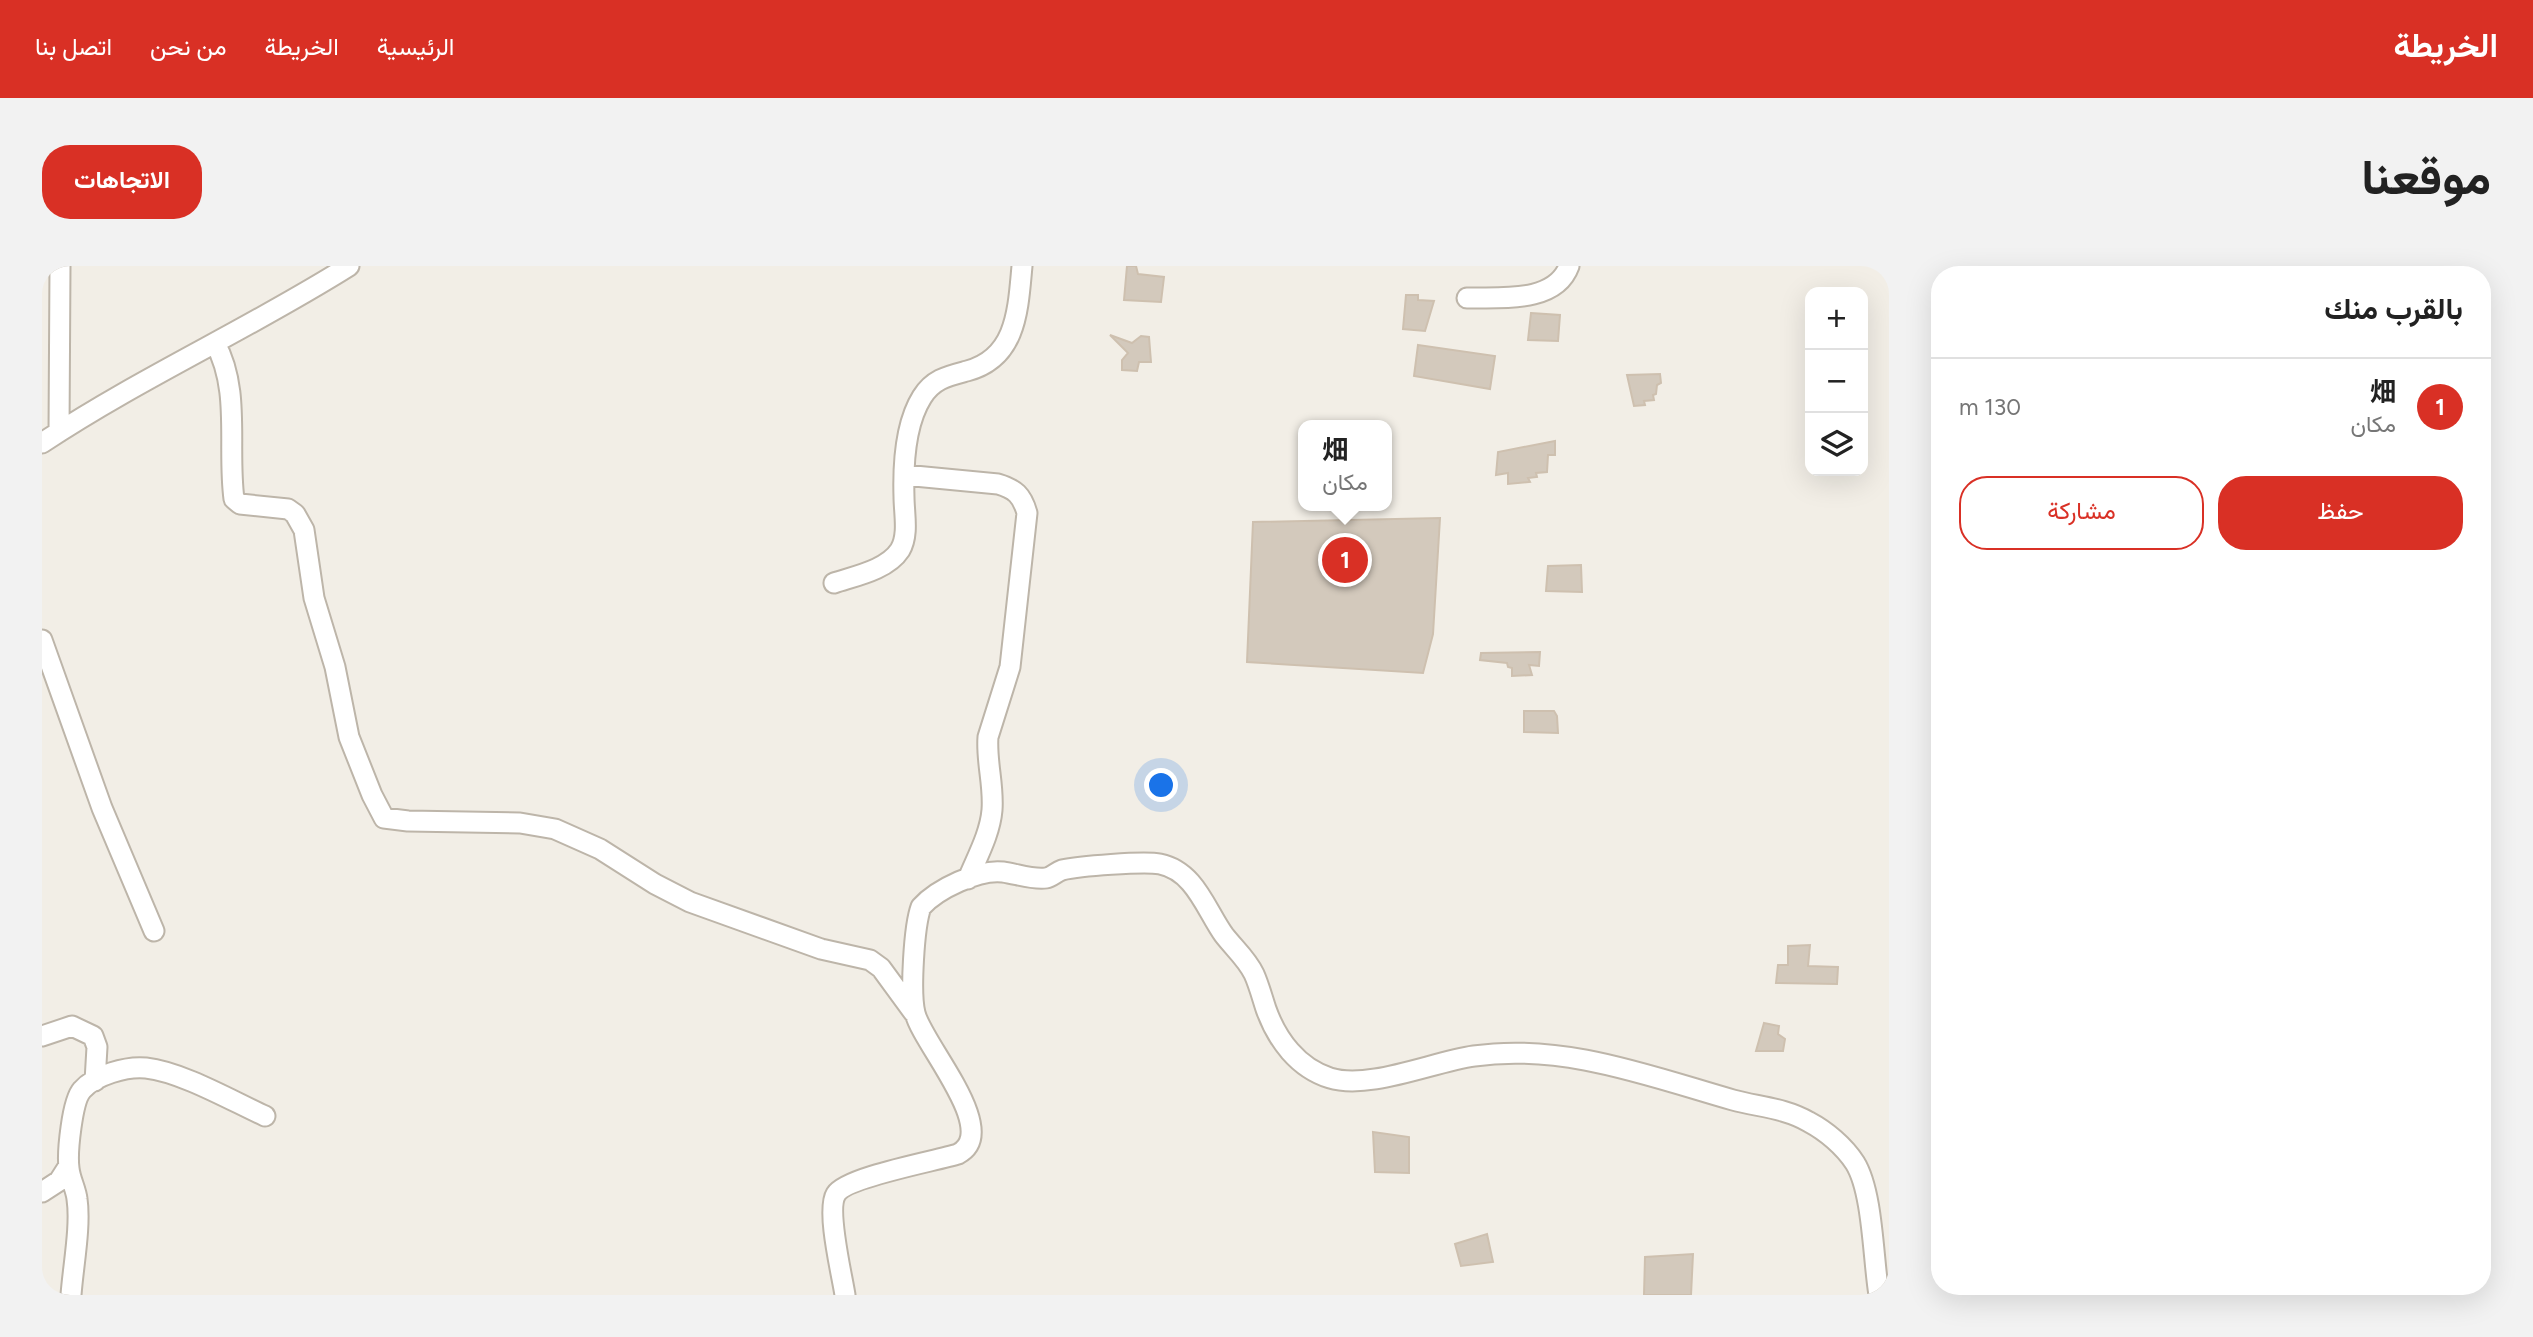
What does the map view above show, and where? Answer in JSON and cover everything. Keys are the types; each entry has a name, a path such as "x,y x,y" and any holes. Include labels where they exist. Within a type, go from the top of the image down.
{"street":[{"path":"50,438 60,266"},
{"path":"50,438 285,306 349,266"},
{"path":"834,583 880,566 901,548 905,516 904,475 911,425 922,398 937,381 975,369 1002,351 1014,321 1022,266"},
{"path":"1466,298 1525,295 1544,290 1563,277 1569,266"},
{"path":"215,343 225,361 229,385 234,499 240,505 288,509 300,522 308,551 314,598 335,667 349,737 384,818 408,821 520,822 555,829 600,849 655,884 690,902 821,949 870,960 881,968 915,1014 967,1113 973,1134 971,1143 966,1150 958,1154 862,1180 837,1192 833,1216 845,1295"},
{"path":"904,475 998,484 1011,488 1020,494 1027,513 1010,667 988,737 992,812 986,836 968,879"},
{"path":"42,640 102,808 154,931"},
{"path":"915,1014 916,931 921,906 941,891 979,874 1000,872 1047,878 1062,870 1135,863 1163,865 1178,871 1189,880 1223,935 1251,968 1270,1018 1283,1042 1303,1065 1331,1079 1364,1082 1475,1055 1545,1055 1614,1065 1735,1100 1791,1113 1816,1126 1840,1145 1861,1174 1879,1295"},
{"path":"42,1036 72,1026 93,1036 97,1047 95,1081"},
{"path":"71,1295 77,1200 68,1167 72,1118 81,1091 95,1081 126,1069 145,1068 168,1074 265,1116"},
{"path":"42,1192 60,1181 68,1167"}],"building":[{"path":"1127,266 1136,266 1138,274 1164,277 1161,302 1124,300"},
{"path":"1406,295 1418,295 1418,300 1434,301 1425,331 1403,329"},
{"path":"1531,313 1560,315 1558,341 1528,340"},
{"path":"1110,335 1132,343 1141,336 1149,337 1151,362 1139,362 1137,371 1122,370 1122,360 1128,353"},
{"path":"1418,345 1495,356 1490,389 1414,376"},
{"path":"1660,374 1661,383 1657,385 1654,400 1644,401 1645,405 1634,406 1627,375"},
{"path":"1555,441 1555,455 1548,455 1547,472 1536,473 1537,477 1528,478 1530,482 1508,484 1508,473 1496,475 1498,452"},
{"path":"1440,518 1433,634 1423,673 1247,662 1253,522"},
{"path":"1581,565 1582,592 1546,591 1548,566"},
{"path":"1540,652 1539,666 1529,665 1532,675 1512,676 1512,668 1508,667 1507,663 1480,660 1481,653"},
{"path":"1524,711 1554,711 1558,733 1524,732"},
{"path":"1810,945 1808,966 1838,967 1837,984 1776,983 1778,965 1788,965 1788,946"},
{"path":"1764,1023 1779,1026 1778,1034 1785,1039 1783,1051 1756,1051"},
{"path":"1373,1132 1409,1137 1409,1173 1375,1172"},
{"path":"1487,1234 1493,1262 1461,1266 1455,1244"},
{"path":"1693,1254 1691,1295 1644,1295 1645,1257"}],"place":[{"name":"畑","path":"1345,560"}]}
